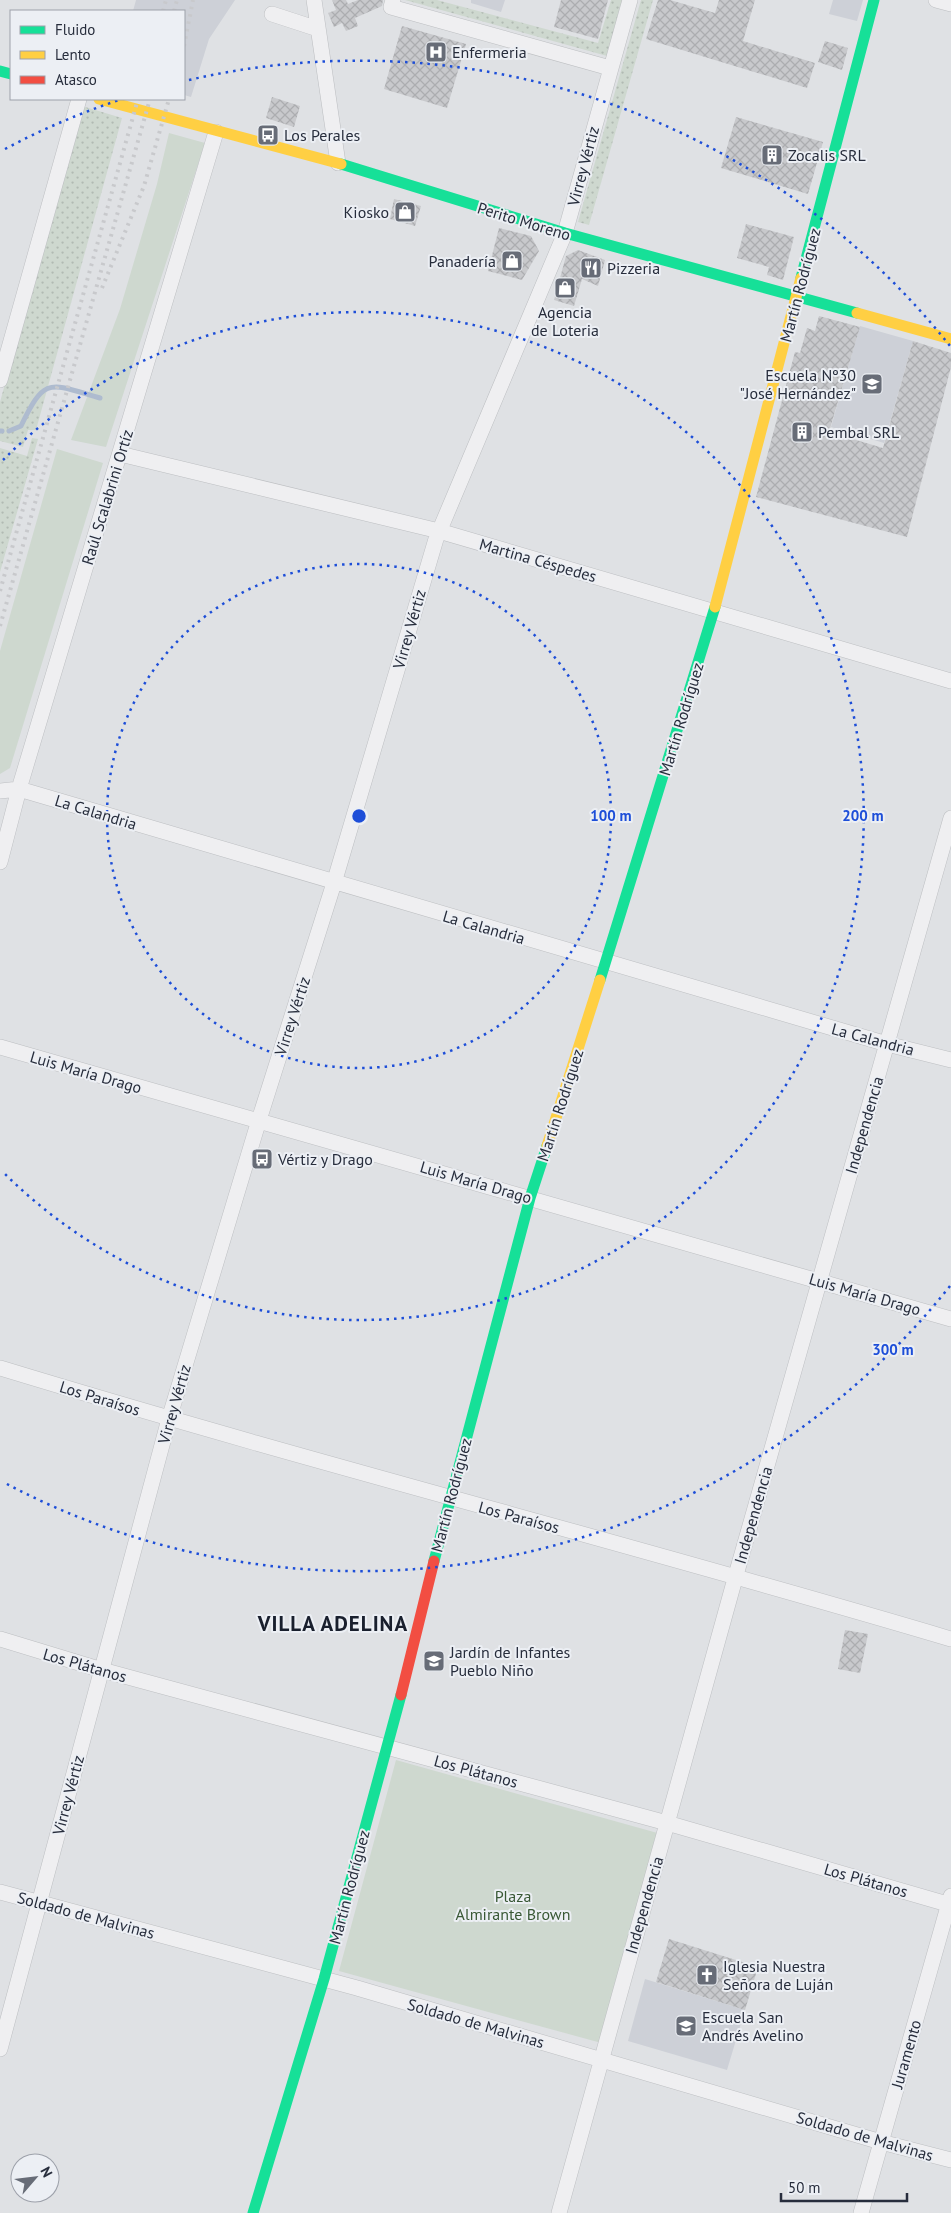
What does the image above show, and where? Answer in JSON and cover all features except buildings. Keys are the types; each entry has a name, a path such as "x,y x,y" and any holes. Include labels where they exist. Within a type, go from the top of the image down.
{"street":[{"path":"314,0 338,163"},
{"name":"Virrey Vértiz","path":"0,2049 169,1420 259,1120 334,883 439,531 565,233 630,0"},
{"name":"Martín Rodríguez","path":"254,2213 324,1979 388,1747 449,1498 530,1198 606,962 714,611 874,0"},
{"path":"936,0 951,4"},
{"path":"392,3 610,68"},
{"path":"272,14 318,29"},
{"path":"0,380 78,100"},
{"name":"Perito Moreno","path":"103,100 216,132 338,163 565,233 951,339"},
{"name":"Raúl Scalabrini Ortíz","path":"0,862 19,789 216,132"},
{"name":"Martina Céspedes","path":"120,454 439,531 951,681"},
{"path":"0,791 19,789"},
{"name":"La Calandria","path":"19,789 887,1044 951,1060"},
{"name":"Independencia","path":"559,2213 736,1575 951,818"},
{"name":"Luis María Drago","path":"0,1047 951,1319"},
{"name":"Los Paraísos","path":"0,1368 169,1420 736,1575 951,1639"},
{"name":"Los Plátanos","path":"0,1639 102,1670 950,1901"},
{"name":"Soldado de Malvinas","path":"0,1892 324,1979 881,2142 951,2160"},
{"name":"Juramento","path":"861,2213 950,1901"}],"shaded area":[{"path":"136,0 235,0 209,39 191,97 185,95 185,10 133,10"},
{"path":"471,0 505,0 501,12 471,3"},
{"path":"833,0 863,0 857,21 829,14"},
{"name":"Escuela Nº30 \"José Hernández\"","path":"860,326 913,341 884,443 831,427"},
{"name":"Escuela San Andrés Avelino","path":"645,1979 745,2010 727,2070 628,2041"}],"green space":[{"path":"405,0 437,0 598,43 611,0 623,0 607,56"},
{"path":"641,0 653,0 589,225 578,222"},
{"path":"82,106 122,118 36,430 28,430 23,447 0,441 0,402"},
{"path":"169,133 205,143 106,447 71,440 120,309 157,184"},
{"path":"32,438 38,439 0,572 0,448 27,456"},
{"path":"57,449 103,463 10,768 0,774 0,651"},
{"name":"Plaza Almirante Brown","path":"396,1760 661,1834 605,2044 339,1971"}],"waterway":[{"path":"9,431 21,426 36,398 43,391 50,388 70,389 100,398"}],"railway":[{"path":"163,10 166,0"},
{"path":"174,10 177,0"},
{"path":"185,41 193,0"},
{"path":"0,591 138,100"},
{"path":"0,626 150,100"},
{"path":"102,288 144,186 169,100"}],"traffic: fast":[{"path":"801,278 874,0"},
{"path":"0,71 10,74"},
{"path":"341,164 565,233 857,313"},
{"path":"600,980 715,607"},
{"path":"434,1561 530,1198 547,1146"},
{"path":"253,2213 324,1979 401,1695"}],"traffic: slow":[{"path":"103,100 341,164"},
{"path":"715,607 801,278"},
{"path":"857,313 951,339"},
{"path":"547,1146 600,980"}],"traffic: jam":[{"path":"401,1695 434,1561"}],"place":[{"name":"Enfermeria","path":"436,52"},
{"name":"Los Perales","path":"268,135"},
{"name":"Zocalis SRL","path":"772,155"},
{"name":"Kiosko","path":"405,212"},
{"name":"Panadería","path":"512,261"},
{"name":"Pizzeria","path":"591,268"},
{"name":"Agencia de Loteria","path":"565,288"},
{"name":"Escuela Nº30 \"José Hernández\"","path":"872,384"},
{"name":"Pembal SRL","path":"802,432"},
{"name":"Vértiz y Drago","path":"262,1159"},
{"name":"Jardín de Infantes Pueblo Niño","path":"434,1661"},
{"name":"Iglesia Nuestra Señora de Luján","path":"707,1975"},
{"name":"Escuela San Andrés Avelino","path":"686,2026"}],"district":[{"name":"VILLA ADELINA","path":"333,1623"}]}
